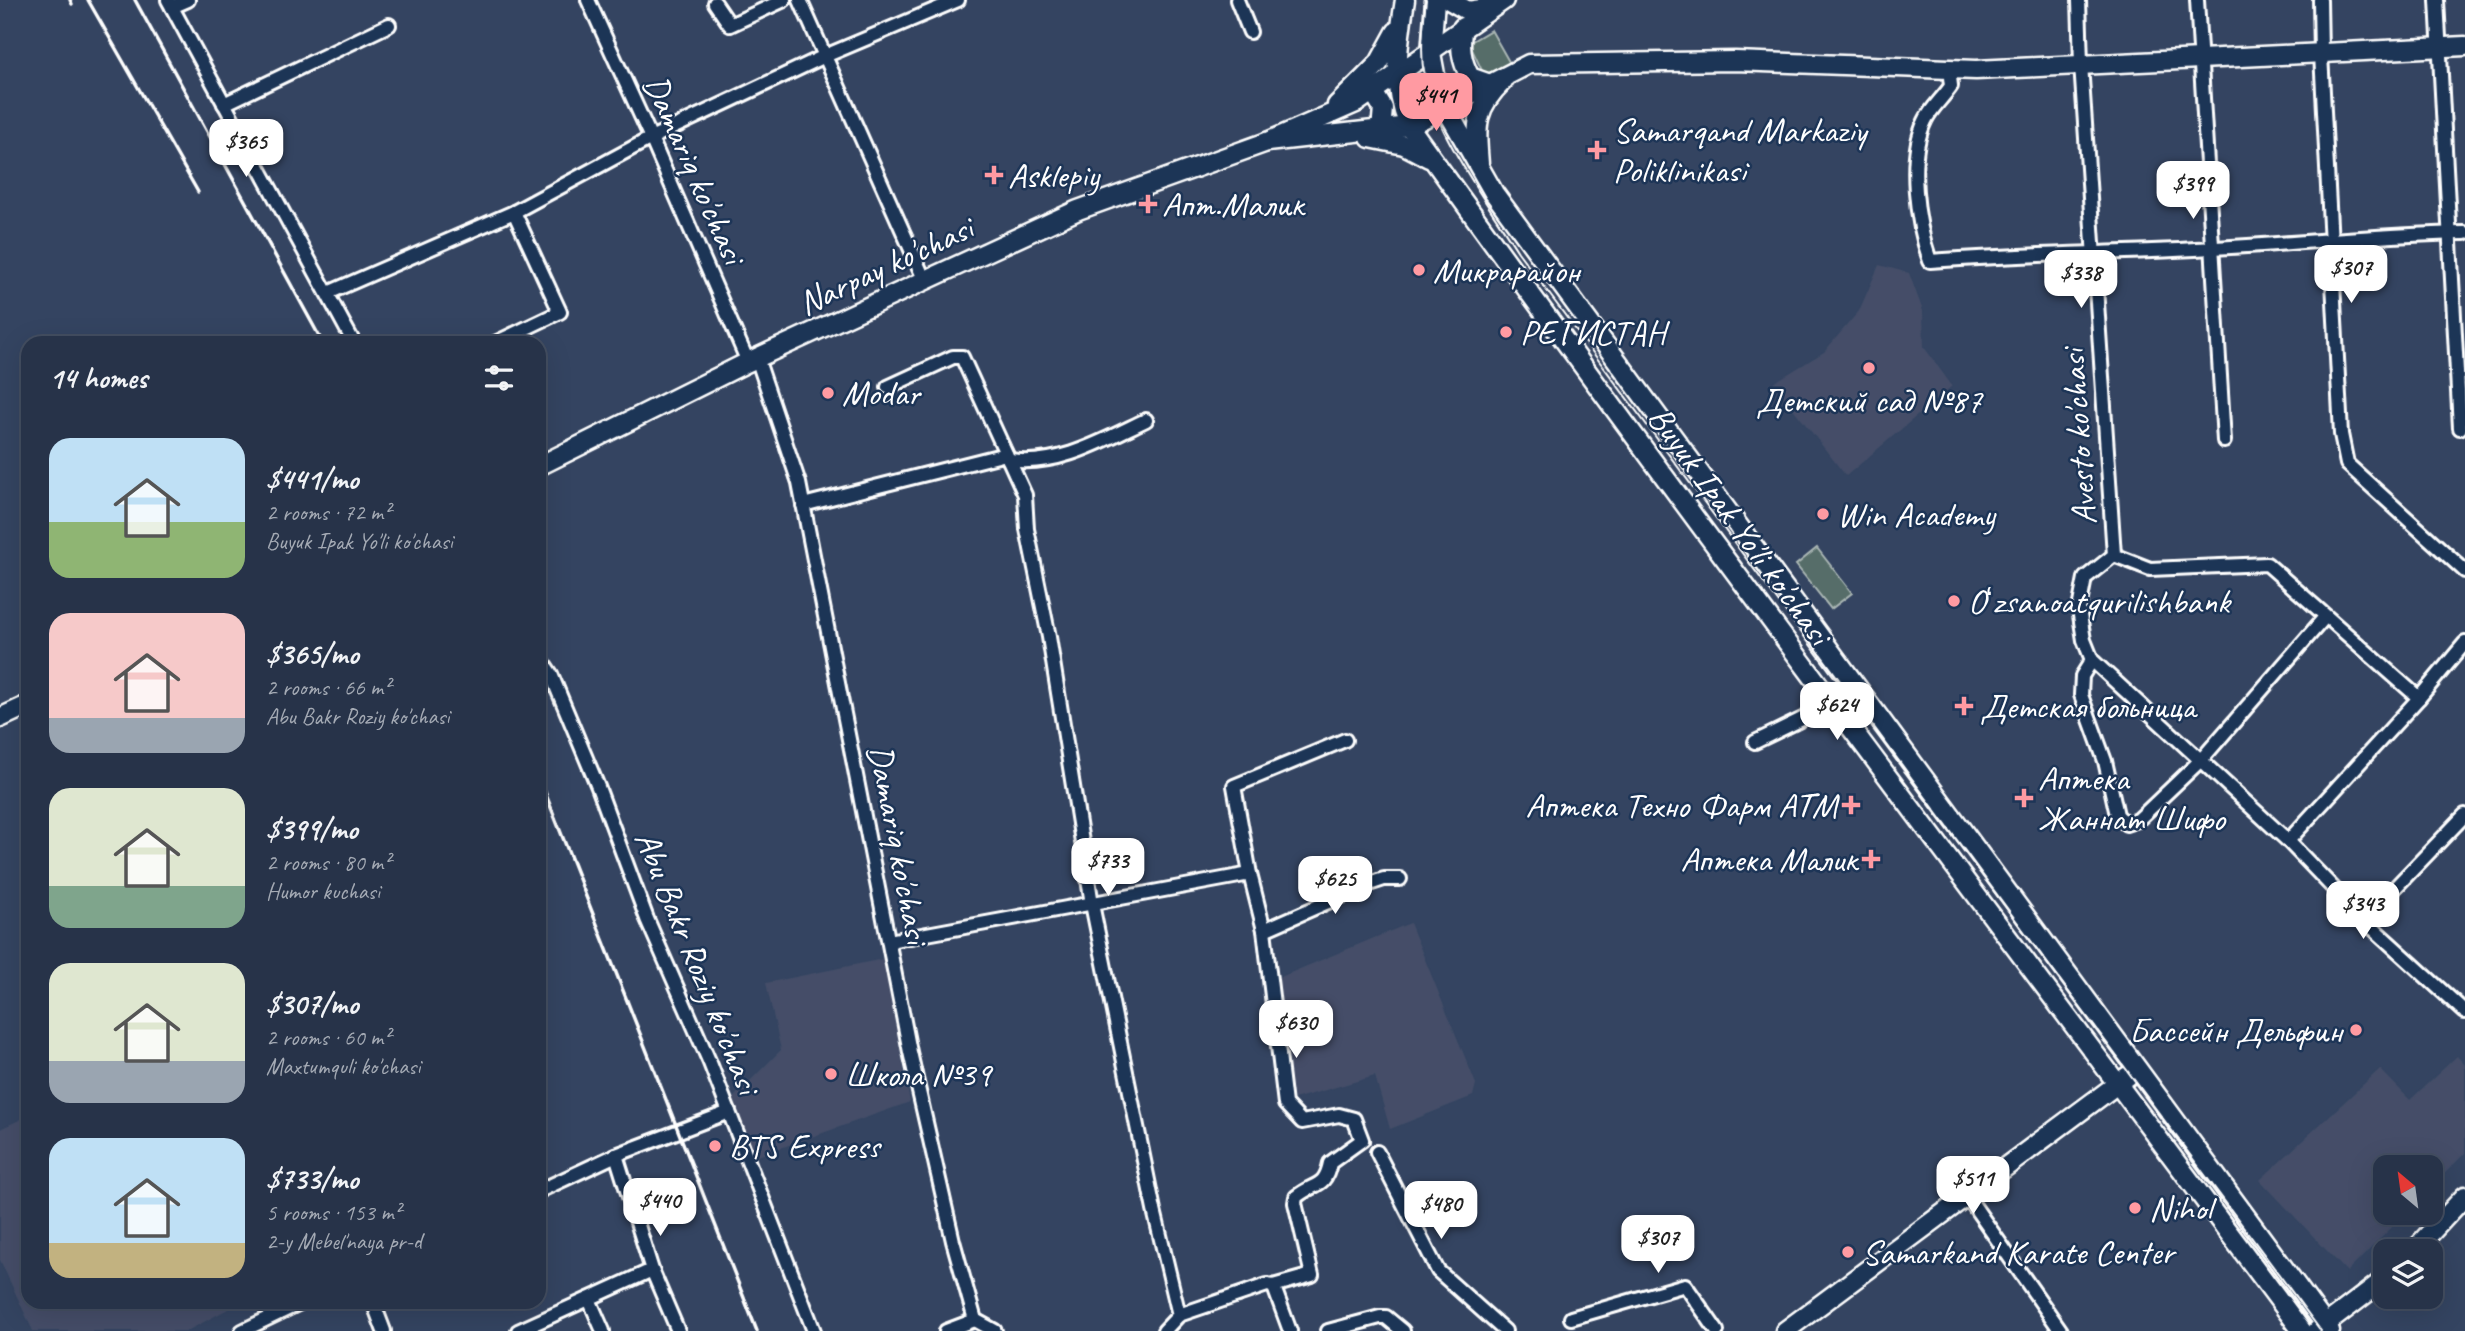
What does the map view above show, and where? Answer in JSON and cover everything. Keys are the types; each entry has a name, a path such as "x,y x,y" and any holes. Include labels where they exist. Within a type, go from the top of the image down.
{"main road":[{"name":"Buyuk Ipak Yo'li ko'chasi","path":"1405,0 1397,76 1401,107 1409,126 1833,704 2302,1331"},
{"name":"Buyuk Ipak Yo'li ko'chasi","path":"1435,0 1431,53 1437,87 1444,107 1494,193 2137,1069 2324,1329"},
{"path":"1449,0 1468,12 1499,3"},
{"name":"Narpay ko'chasi","path":"546,463 753,360 1078,210 1267,142 1356,103 1499,3"},
{"path":"1320,119 1346,98 1379,63 1402,20"},
{"path":"1463,27 1462,62 1470,77 1490,84"},
{"name":"Narpay ko'chasi","path":"1267,142 1409,126 1529,64 1735,61 1976,71 2465,46"},
{"path":"1479,167 1478,120 1484,102 1514,72"},
{"path":"1373,92 1383,108 1381,131"},
{"path":"1338,135 1387,140 1404,145 1436,162"},
{"path":"0,718 21,708"},
{"path":"1786,1331 2137,1069"},
{"path":"2425,1239 2465,1196"},
{"path":"2324,1329 2373,1289"}],"street":[{"path":"188,0 170,4 350,336"},
{"name":"Damariq ko'chasi","path":"588,0 753,360 799,483 919,1092 953,1241 975,1320"},
{"path":"715,3 730,25 784,0"},
{"path":"800,0 925,281"},
{"path":"328,293 514,212 651,138 936,4 958,0"},
{"path":"1237,0 1250,32"},
{"name":"Avesto ko'chasi","path":"2079,0 2114,555"},
{"path":"2197,0 2224,441"},
{"path":"2320,0 2320,54 2341,434 2347,464 2465,571"},
{"path":"2437,0 2460,428"},
{"path":"224,104 389,25"},
{"path":"1949,68 1951,86 1932,109 1919,136 1916,171 1921,231 1930,261 2465,233"},
{"path":"509,336 559,312 514,212"},
{"path":"888,387 953,357 962,357 1025,495 1027,530 1049,637 1092,904 1154,1209 1179,1315"},
{"path":"803,505 1007,457 1028,463 1049,461 1090,447 1146,420"},
{"path":"2419,698 2267,564 2150,569 2114,555 2085,578 2079,609 2084,640 2092,660 2288,841 2364,920 2463,1007"},
{"path":"2092,660 2082,676 2081,695 2105,761 2117,815 2126,824 2138,820 2201,760 2325,617"},
{"path":"2288,841 2419,698 2465,643"},
{"name":"Abu Bakr Roziy ko'chasi","path":"546,666 594,775 647,919 729,1112 814,1331"},
{"path":"1755,742 1833,704"},
{"path":"1164,1331 1179,1315 1267,1285 1273,1286 1312,1275 1295,1203 1296,1197 1322,1184 1330,1163 1362,1140 1354,1119 1339,1115 1302,1122 1285,1104 1264,930 1250,874 1234,786 1345,740"},
{"path":"2364,920 2465,815"},
{"path":"889,941 1250,874"},
{"path":"1264,930 1369,884 1384,879 1400,879"},
{"path":"546,1188 616,1155 729,1112"},
{"path":"1377,1152 1438,1271 1505,1331"},
{"path":"616,1155 652,1270 678,1331"},
{"path":"1967,1196 2062,1331"},
{"path":"526,1329 652,1270"},
{"path":"1570,1318 1685,1285 1717,1331"},
{"path":"1273,1286 1290,1331"},
{"path":"589,1299 603,1331"},
{"path":"242,1331 288,1309"},
{"path":"376,1309 384,1331"},
{"path":"1328,1331 1386,1317 1403,1331"},
{"path":"946,1331 975,1320 995,1331"}],"shaded area":[{"name":"Детский сад №87","path":"1879,265 1909,273 1923,311 1924,347 1952,386 1846,476 1773,383 1824,352 1859,311"},
{"path":"1410,923 1476,1084 1473,1096 1390,1129 1375,1076 1294,1099 1271,981"},
{"name":"Школа №39","path":"883,959 910,1102 755,1157 733,1098 781,1050 766,983"},
{"path":"2457,1056 2465,1065 2465,1153 2443,1175 2443,1155 2373,1155 2373,1225 2394,1225 2380,1239 2373,1239 2373,1246 2347,1272 2260,1180 2380,1069 2410,1100"},
{"path":"21,1119 21,1305 0,1260 0,1129"},
{"path":"23,1309 228,1309 187,1331 33,1331"}],"green space":[{"path":"1491,30 1512,67 1485,77 1469,43"},
{"path":"1817,548 1852,593 1831,609 1796,565"}],"tram line":[{"path":"1426,0 1422,57 1429,97 1450,143 1518,252 2321,1331"}],"railway":[{"path":"70,0 72,4"},
{"path":"88,0 198,192"},
{"path":"135,0 319,336"},
{"path":"546,795 757,1331"}],"place":[{"name":"Samarqand Markaziy Poliklinikasi","path":"1597,150"},
{"name":"Asklepiy","path":"994,175"},
{"name":"Апт.Малик","path":"1148,204"},
{"name":"Микрарайон","path":"1419,270"},
{"name":"РЕГИСТАН","path":"1506,332"},
{"name":"Детский сад №87","path":"1869,368"},
{"name":"Modar","path":"828,393"},
{"name":"Win Academy","path":"1823,514"},
{"name":"Oʻzsanoatqurilishbank","path":"1954,601"},
{"name":"Детская больница","path":"1964,706"},
{"name":"Аптека Жаннат Шифо","path":"2024,798"},
{"name":"Аптека Техно Фарм АТМ","path":"1851,805"},
{"name":"Аптека Малик","path":"1871,859"},
{"name":"Бассейн Дельфин","path":"2356,1030"},
{"name":"Школа №39","path":"831,1074"},
{"name":"BTS Express","path":"715,1146"},
{"name":"Nihol","path":"2135,1208"},
{"name":"Samarkand Karate Center","path":"1848,1252"}]}
